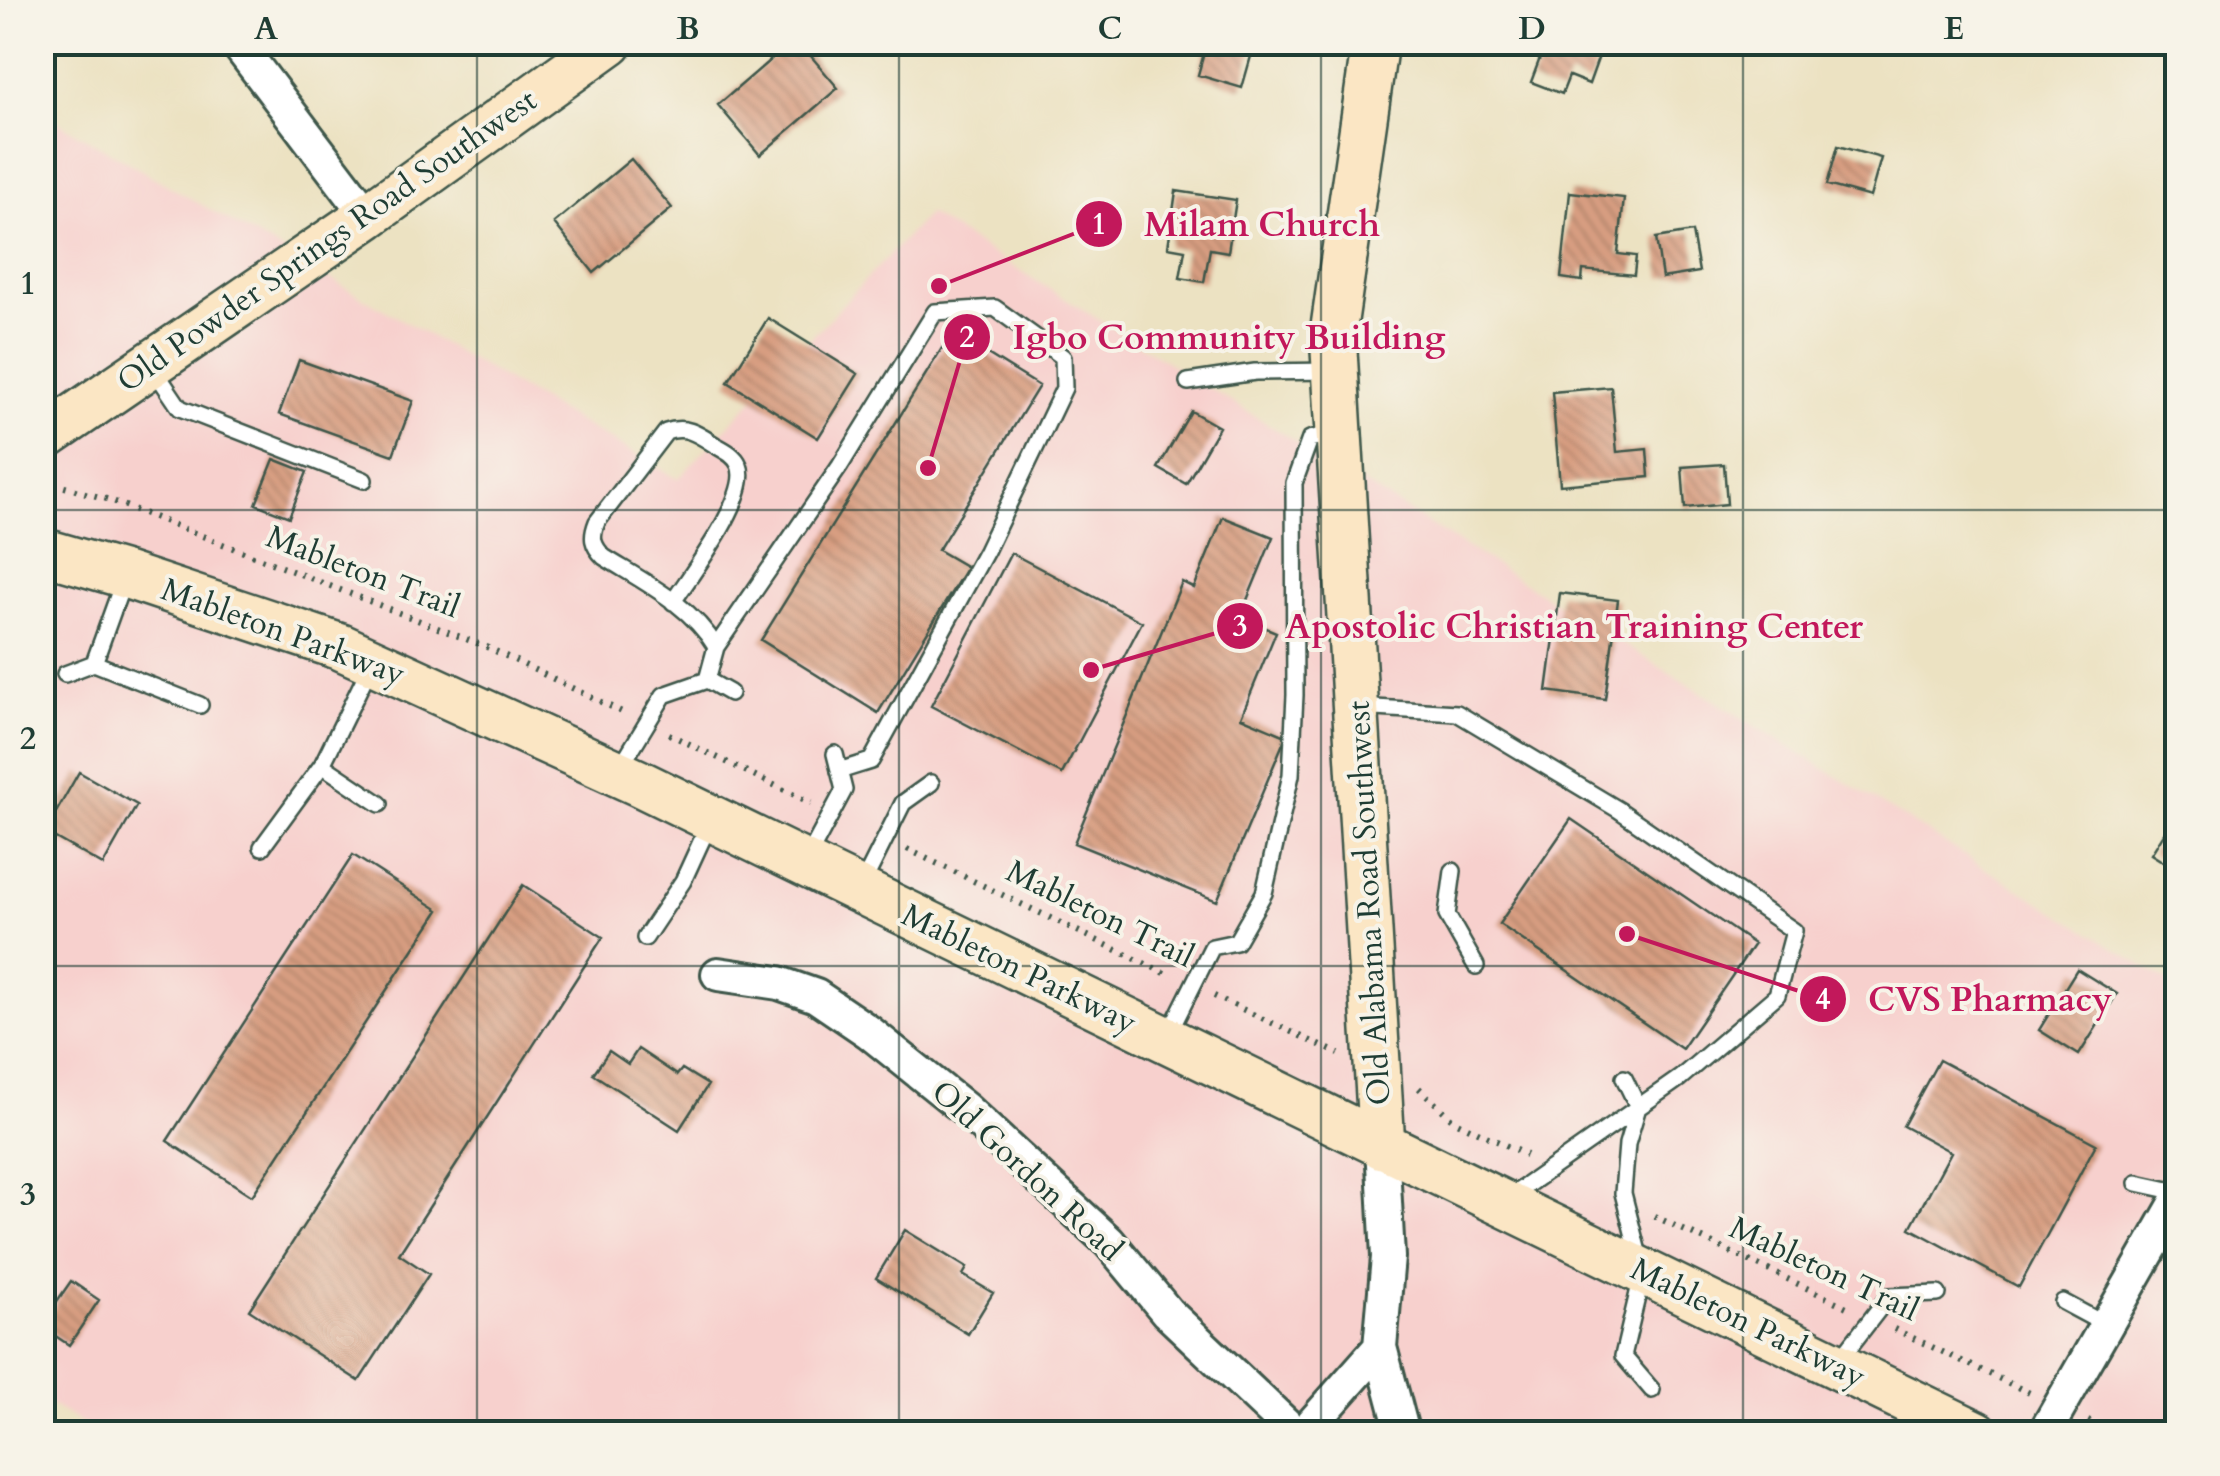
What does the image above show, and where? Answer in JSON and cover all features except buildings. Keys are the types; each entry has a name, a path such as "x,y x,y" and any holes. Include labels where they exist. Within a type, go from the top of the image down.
{"main road":[{"name":"Old Powder Springs Road Southwest","path":"42,439 368,216 610,42"},
{"name":"Old Alabama Road Southwest","path":"1375,42 1334,334 1382,1146"},
{"name":"Mableton Parkway","path":"42,552 125,575 341,647 372,661 711,818 1836,1366 1959,1430"}],"street":[{"path":"236,42 368,216"},
{"name":"Old Gordon Road","path":"718,974 778,983 816,996 910,1065 965,1109 1109,1242 1168,1312 1299,1434 1380,1347"},
{"name":"Old Alabama Road Southwest","path":"1380,1347 1388,1257 1382,1146"},
{"path":"2051,1420 2178,1196"},
{"path":"1380,1347 1403,1434"}],"lane":[{"path":"707,680 716,647 840,466 935,312 995,308 1063,358 1064,388 986,551 871,761 839,770"},
{"path":"151,365 180,408 364,480"},
{"path":"1188,382 1255,372 1336,371"},
{"path":"674,602 736,501 742,481 734,457 693,431 678,428 666,432 597,522 592,535 604,556 674,602 707,632 716,647"},
{"path":"1165,1040 1212,947 1236,942 1264,893 1291,775 1295,695 1294,483 1310,438 1340,430"},
{"path":"94,663 125,575"},
{"path":"262,846 322,766 372,661"},
{"path":"66,674 94,663 200,705"},
{"path":"616,773 664,695 707,680"},
{"path":"707,680 730,694"},
{"path":"1357,707 1456,713 1619,810 1794,931 1777,995 1680,1078 1517,1195 1497,1201"},
{"path":"804,864 844,790 835,754"},
{"path":"322,766 380,804"},
{"path":"859,890 903,803 931,783"},
{"path":"644,938 683,881 711,818"},
{"path":"1453,871 1447,916 1476,966"},
{"path":"1624,1078 1638,1106 1627,1144 1623,1192 1643,1272 1622,1356 1652,1390"},
{"path":"2137,1182 2178,1196"},
{"path":"1836,1366 1889,1296 1938,1294"},
{"path":"2064,1302 2104,1324"}],"path":[{"name":"Mableton Trail","path":"42,480 110,500 489,648 832,812"},
{"name":"Mableton Trail","path":"885,838 1298,1037 1415,1084 1452,1120 1555,1169"},
{"name":"Mableton Trail","path":"1626,1202 1872,1319 2051,1420 2114,1434"}],"shaded area":[{"path":"42,113 678,479 928,214 2177,987 2177,1433 102,1434 43,1401"}],"place":[{"name":"Milam Church","path":"939,286"},
{"name":"Igbo Community Building","path":"928,468"},
{"name":"Apostolic Christian Training Center","path":"1091,670"},
{"name":"CVS Pharmacy","path":"1627,934"}]}
